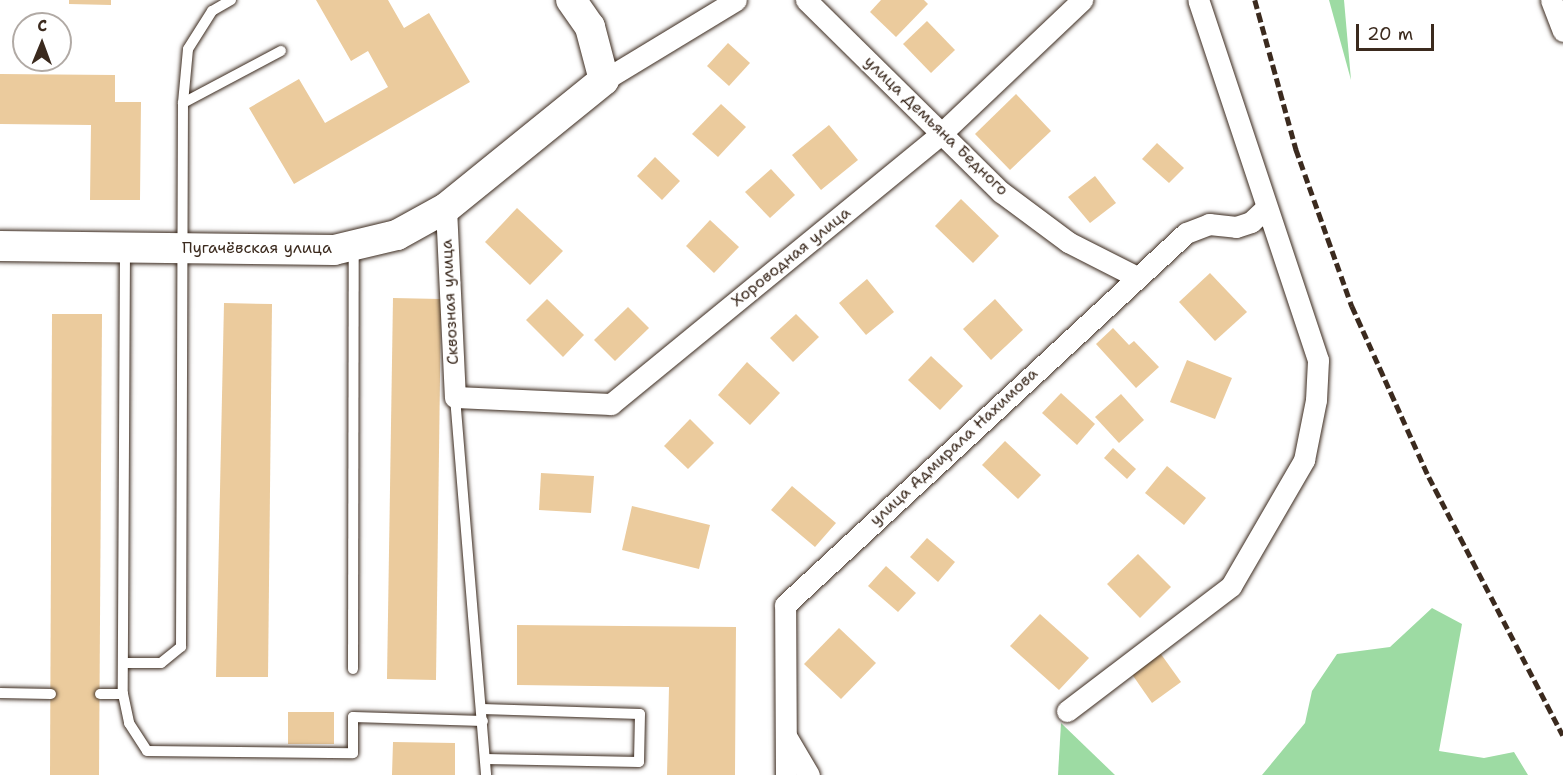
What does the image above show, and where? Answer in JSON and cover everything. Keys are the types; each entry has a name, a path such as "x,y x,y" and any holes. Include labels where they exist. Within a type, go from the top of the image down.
{"street":[{"path":"571,0 590,27 604,81"},
{"name":"Пугачёвская улица","path":"0,246 334,250 397,235 446,208 604,81 736,0"},
{"name":"улица Демьяна Бедного","path":"806,0 943,132 1001,192 1068,242 1137,277"},
{"name":"Хороводная улица","path":"455,397 611,404 943,132 1082,0"},
{"path":"1067,711 1231,586 1304,460 1318,360 1265,209 1197,0"},
{"path":"1551,0 1563,31"},
{"name":"Сквозная улица","path":"446,208 455,397"},
{"name":"улица Адмирала Нахимова","path":"786,775 785,605 1186,233 1209,224 1244,224 1265,209"},
{"path":"786,735 809,775"}],"lane":[{"path":"123,663 161,663 181,647 183,103 188,49 212,11 231,0"},
{"path":"183,103 280,51"},
{"path":"354,245 354,669"},
{"path":"125,248 123,694 129,723 147,751 354,753 353,717 483,721"},
{"path":"455,397 486,775"},
{"path":"0,693 51,694"},
{"path":"100,694 123,694"},
{"path":"482,709 640,714 639,762 485,759"}],"green space":[{"path":"1329,0 1344,0 1351,80"},
{"path":"1432,608 1462,624 1439,751 1484,758 1514,752 1528,775 1262,775 1305,723 1312,691 1337,654 1390,647"},
{"path":"1061,723 1115,775 1058,775"}],"building":[{"path":"69,0 111,0 111,5 69,4"},
{"path":"316,0 388,0 404,28 429,13 470,82 294,184 249,108 299,79 325,123 388,87 368,51 351,61"},
{"path":"881,0 924,0 928,4 896,37 870,12"},
{"path":"927,21 955,50 931,73 903,44"},
{"path":"728,43 750,63 729,86 707,66"},
{"path":"0,74 115,75 115,102 141,102 140,200 90,200 91,125 0,124"},
{"path":"1016,94 1051,131 1010,170 975,134"},
{"path":"721,104 746,127 718,157 692,134"},
{"path":"829,125 858,160 821,190 792,155"},
{"path":"1157,143 1184,168 1169,183 1142,159"},
{"path":"655,157 680,181 662,200 637,176"},
{"path":"771,169 795,195 770,218 745,192"},
{"path":"1095,176 1116,203 1090,223 1068,197"},
{"path":"961,199 999,236 973,263 935,226"},
{"path":"517,208 563,251 530,285 485,242"},
{"path":"710,220 739,247 714,273 686,246"},
{"path":"1210,273 1247,312 1215,341 1179,302"},
{"path":"867,279 894,312 866,335 839,303"},
{"path":"393,298 441,299 436,680 387,679"},
{"path":"547,299 584,335 563,357 526,320"},
{"path":"995,299 1023,330 991,360 963,329"},
{"path":"224,303 272,304 268,677 216,677"},
{"path":"628,307 649,328 615,361 594,340"},
{"path":"52,314 102,314 99,775 50,775"},
{"path":"796,314 819,337 793,362 770,338"},
{"path":"1113,328 1129,345 1134,341 1159,367 1136,388 1096,344"},
{"path":"931,356 963,386 940,410 908,380"},
{"path":"1187,360 1232,378 1215,419 1170,402"},
{"path":"747,362 780,393 750,425 718,395"},
{"path":"1061,393 1095,424 1077,445 1042,413"},
{"path":"1121,394 1144,420 1119,443 1095,417"},
{"path":"690,419 714,443 688,469 664,446"},
{"path":"1005,441 1041,475 1018,499 982,465"},
{"path":"1113,448 1136,469 1127,479 1104,458"},
{"path":"1167,466 1206,498 1184,525 1145,493"},
{"path":"541,473 594,476 591,513 539,510"},
{"path":"792,486 836,523 815,547 771,510"},
{"path":"632,506 710,525 699,569 622,550"},
{"path":"927,538 955,562 938,582 910,557"},
{"path":"1138,554 1171,587 1140,618 1107,584"},
{"path":"886,566 916,593 898,612 868,586"},
{"path":"1040,614 1089,658 1059,690 1010,646"},
{"path":"517,625 736,627 735,775 667,775 669,687 517,685"},
{"path":"839,628 876,663 841,699 804,664"},
{"path":"1158,650 1181,682 1152,703 1129,670"},
{"path":"288,712 334,712 334,744 288,744"},
{"path":"393,742 455,743 455,775 392,775"}],"railway":[{"path":"1255,0 1296,149 1352,306 1429,477 1563,735"}]}
